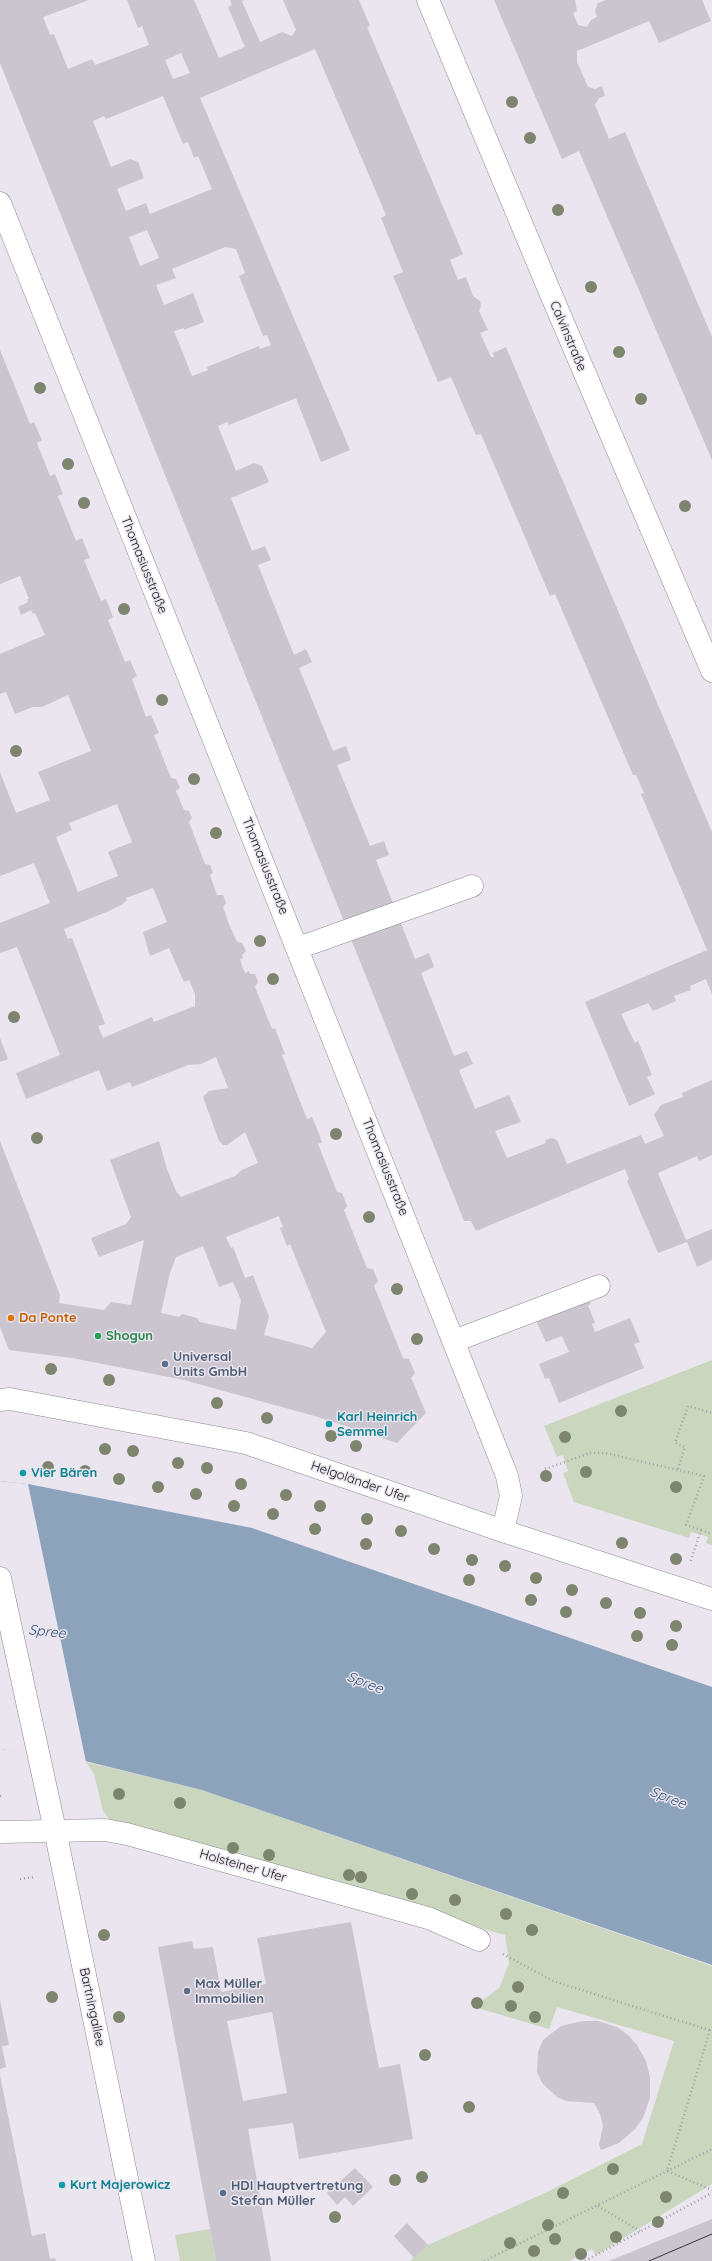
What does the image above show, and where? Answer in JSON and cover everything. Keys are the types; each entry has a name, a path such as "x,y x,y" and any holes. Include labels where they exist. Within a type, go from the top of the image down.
{"street":[{"name":"Calvinstraße","path":"428,0 546,285 712,671"},
{"name":"Thomasiusstraße","path":"0,203 507,1476 511,1496 503,1531"},
{"path":"298,948 472,886"},
{"path":"454,1341 599,1286"},
{"name":"Helgoländer Ufer","path":"0,1400 10,1399 246,1443 503,1531 712,1599"},
{"name":"Bartningallee","path":"0,1578 55,1830 144,2261"},
{"name":"Holsteiner Ufer","path":"0,1832 105,1830 127,1834 428,1918 479,1940"}],"path":[{"path":"678,1469 685,1447 675,1443 688,1406 712,1413"},
{"path":"545,1470 590,1454 605,1452 704,1476 686,1525 712,1534"},
{"path":"681,1589 701,1530"},
{"path":"20,1879 40,1876"},
{"path":"510,1958 553,1980 711,2030 667,2171"},
{"path":"484,2261 712,2149"},
{"path":"667,2171 712,2192"},
{"path":"585,2261 712,2192"},
{"path":"597,2206 640,2231"}],"green space":[{"path":"712,1360 712,1545 706,1543 708,1537 699,1534 691,1532 689,1538 574,1502 563,1473 568,1471 563,1455 557,1457 544,1426"},
{"path":"86,1762 202,1790 712,1966 712,2184 596,2255 592,2249 569,2261 410,2261 428,2245 545,2193 642,2144 674,2041 557,2007 549,2029 474,2007 499,1988 509,1963 505,1935 110,1820 103,1811 94,1774"},
{"path":"210,2229 216,2261 180,2261 175,2235"}],"water":[{"name":"Spree","path":"0,1481 28,1484 252,1528 712,1687 712,1965 202,1790 73,1758 0,1749"}],"pier":[{"path":"0,1481 28,1484 86,1762 0,1749"}],"building":[{"path":"0,0 89,0 43,17 50,35 54,34 68,69 92,59 95,65 149,45 142,26 138,28 127,0 194,0 219,58 245,47 228,7 232,5 230,0 244,0 242,1 260,42 282,32 292,36 296,30 283,0 359,0 370,26 367,27 463,254 450,260 458,280 466,277 473,296 480,301 481,306 479,311 488,330 480,333 491,357 494,357 493,353 506,347 712,832 712,994 706,979 690,986 691,990 674,996 676,1001 653,1011 648,1003 621,1014 635,1043 638,1041 652,1075 647,1077 655,1094 629,1106 585,1002 707,950 641,794 644,793 636,775 633,775 555,594 550,596 481,434 476,435 451,377 438,382 393,276 403,272 381,218 386,215 315,49 200,98 350,450 321,462 296,398 229,425 227,422 218,426 236,471 254,463 262,466 269,482 231,498 252,551 265,546 271,560 258,565 294,655 306,649 312,662 299,668 333,751 346,746 351,760 337,765 370,846 384,841 389,855 376,860 415,959 429,953 434,967 421,973 454,1056 467,1051 473,1064 459,1070 475,1109 509,1095 521,1122 495,1131 507,1158 546,1143 545,1140 552,1138 557,1140 567,1164 641,1135 645,1144 664,1136 654,1115 661,1105 683,1097 682,1093 712,1080 712,1155 699,1161 697,1156 658,1173 686,1240 712,1229 712,1260 697,1267 687,1242 658,1253 627,1181 629,1179 625,1169 476,1231 471,1221 464,1221 0,63","holes":["181,53 190,73 173,79 165,60","163,96 183,144 188,142 194,158 198,156 212,189 150,214 146,203 126,211 117,189 144,178 138,162 130,159 111,167 93,121 104,116 106,119","147,230 159,258 140,266 129,237","225,247 236,249 245,273 239,276 263,336 267,335 271,345 260,349 259,346 207,367 208,370 192,376 174,331 184,328 184,330 204,322 193,293 164,305 156,285 176,278 172,269"]},
{"path":"494,0 575,0 577,11 573,13 578,25 587,27 591,20 597,17 595,10 598,3 606,0 702,0 711,21 659,43 649,21 577,51 577,62 588,87 595,89 602,86 605,96 599,98 595,105 609,139 625,132 712,337 712,460 579,151 562,159"},
{"path":"0,350 30,424 34,422 42,440 37,443 50,476 55,474 63,494 58,496 76,541 82,538 90,558 84,560 101,601 106,599 113,617 108,620 125,662 130,660 137,676 132,679 146,717 151,715 159,733 154,735 171,778 176,779 180,788 176,791 184,810 189,811 192,818 189,822 205,864 210,865 213,873 210,875 217,895 223,895 226,903 223,907 229,924 237,942 242,943 246,951 242,955 243,958 240,959 242,966 245,973 249,971 250,974 255,974 258,982 255,987 272,1029 275,1028 285,1054 282,1055 307,1119 312,1117 322,1142 318,1144 337,1192 342,1193 344,1198 347,1206 344,1210 367,1268 373,1269 378,1281 374,1286 403,1358 409,1359 415,1373 411,1378 426,1413 397,1443 318,1417 184,1380 72,1358 9,1350 0,1327 0,1141 60,1295 59,1303 104,1310 111,1302 131,1305 144,1240 99,1257 91,1238 126,1224 131,1217 110,1160 159,1141 167,1169 176,1191 181,1197 235,1176 242,1170 258,1163 245,1132 227,1145 223,1145 219,1141 203,1097 209,1091 228,1088 216,1057 201,1064 188,1065 132,1087 130,1082 107,1091 99,1070 26,1099 16,1073 60,1055 17,947 0,953 0,923 50,903 34,863 0,876 0,772 16,813 50,800 38,772 91,751 68,695 42,707 33,707 15,714 6,692 0,694 0,654 45,635 35,613 33,614 31,610 21,615 18,607 28,602 27,599 29,599 20,576 0,584","holes":["117,804 132,842 108,852 118,876 78,892 56,837 72,830 69,823","153,888 167,922 143,932 150,956 169,948 184,982 189,980 195,994 195,1006 154,1022 152,1017 103,1038 98,1026 105,1024 72,938 68,939 64,929 109,911 123,904 127,900 126,898","279,1216 283,1227 280,1228 287,1246 290,1244 326,1332 312,1348 264,1335 269,1317 253,1275 245,1278 233,1247 231,1248 226,1237","203,1246 219,1287 233,1282 241,1300 236,1330 200,1322 197,1318 182,1314 179,1317 161,1313 170,1273 176,1257"]},
{"path":"0,1038 8,1059 0,1062"},
{"path":"582,1282 591,1304 588,1305 595,1323 592,1324 595,1332 630,1318 640,1342 634,1344 644,1368 559,1403 549,1378 545,1379 539,1364 569,1352 562,1336 546,1342 528,1304"},
{"path":"351,1922 379,2068 400,2064 413,2139 299,2159 293,2123 248,2129 271,2261 216,2261 158,1947 192,1941 194,1949 213,1947 221,1992 266,1984 257,1938","holes":["272,2012 287,2093 243,2101 227,2021"]},
{"path":"0,2000 9,2045 2,2046 6,2067 0,2069"},
{"path":"583,2021 598,2021 617,2027 628,2035 637,2045 646,2061 650,2077 650,2098 643,2118 635,2129 619,2143 601,2150 599,2145 603,2126 600,2114 594,2103 566,2101 557,2097 542,2083 537,2072 538,2052 543,2040 561,2026"},
{"path":"0,2075 32,2236 45,2233 50,2259 55,2258 56,2261 0,2261"},
{"path":"355,2168 373,2187 353,2206 345,2197 337,2205 327,2193"},
{"path":"712,2219 712,2261 609,2261"},
{"path":"407,2223 428,2245 414,2258 394,2236"}],"tram line":[{"path":"649,2261 712,2234"}],"place":[{"name":"Da Ponte","path":"11,1318"},
{"name":"Shogun","path":"98,1336"},
{"name":"Universal Units GmbH","path":"165,1364"},
{"name":"Karl Heinrich Semmel","path":"329,1424"},
{"name":"Vier Bären","path":"23,1473"},
{"name":"Max Müller Immobilien","path":"187,1991"},
{"name":"Kurt Majerowicz","path":"62,2185"},
{"name":"HDI Hauptvertretung Stefan Müller","path":"223,2193"}]}
